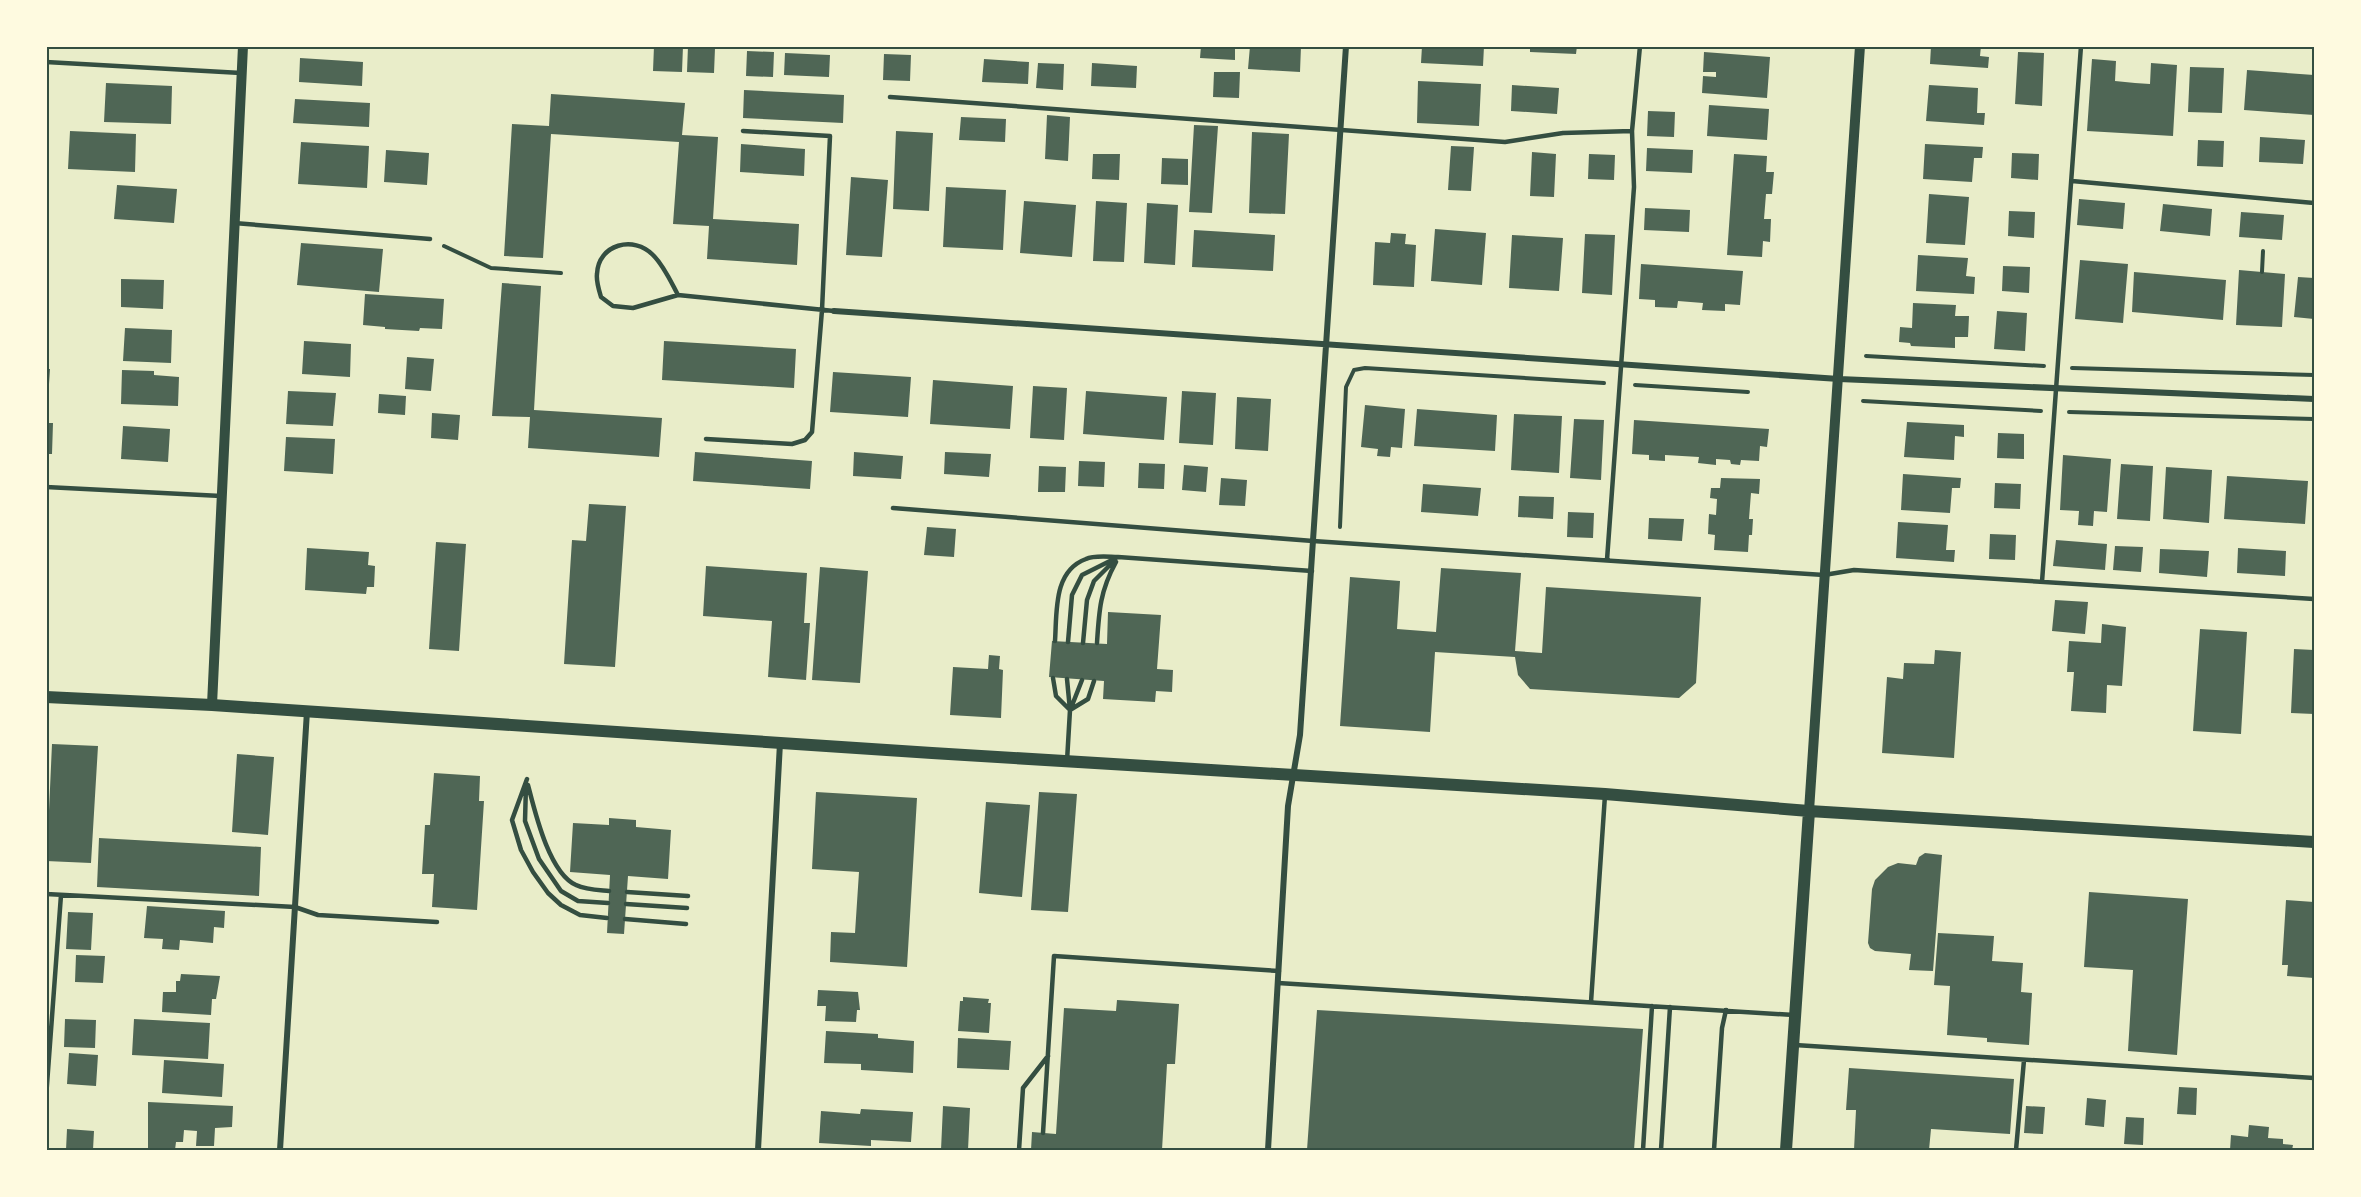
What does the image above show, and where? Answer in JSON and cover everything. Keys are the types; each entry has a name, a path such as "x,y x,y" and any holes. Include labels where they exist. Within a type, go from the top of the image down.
{"main road":[{"path":"46,697 307,711 1605,794 1809,811 2314,842"},
{"path":"1786,1150 1809,811"}],"street":[{"path":"212,705 243,46"},
{"path":"1268,1150 1288,806 1299,740 1346,46"},
{"path":"1809,811 1860,46"},
{"path":"834,311 1839,379 2314,399"},
{"path":"280,1150 307,711"},
{"path":"758,1150 780,743"}],"lane":[{"path":"1607,560 1634,187 1632,131 1640,46"},
{"path":"2042,582 2081,46"},
{"path":"46,62 242,73"},
{"path":"890,97 1505,142 1563,133 1632,131"},
{"path":"706,439 792,444 805,440 812,432 822,310 830,136 743,130"},
{"path":"2072,181 2314,203"},
{"path":"234,223 430,239"},
{"path":"678,295 653,253 636,244 623,243 607,251 599,263 597,273 601,297 612,306 633,308 678,295 834,311"},
{"path":"46,487 221,496"},
{"path":"893,508 1313,541 1824,575 1854,570 2314,599"},
{"path":"1055,641 1058,592 1066,572 1086,558 1118,557 1311,571"},
{"path":"1068,642 1072,596 1082,575 1118,557"},
{"path":"1083,643 1087,600 1094,581 1118,557"},
{"path":"1097,643 1099,604 1105,582 1118,557"},
{"path":"1053,678 1056,696 1070,710"},
{"path":"1067,679 1070,710 1067,761"},
{"path":"1070,710 1082,680"},
{"path":"1070,710 1088,699 1094,681"},
{"path":"527,779 536,816 553,860 562,874 574,885 609,891"},
{"path":"527,779 525,820 539,859 561,891 578,901 608,903"},
{"path":"527,779 512,820 521,850 533,872 548,893 561,905 580,915 607,918"},
{"path":"1591,1002 1605,794"},
{"path":"627,892 688,896"},
{"path":"46,894 295,907 318,915 437,922"},
{"path":"46,1098 61,895"},
{"path":"626,904 687,908"},
{"path":"625,919 686,924"},
{"path":"1042,1133 1054,956 1279,971"},
{"path":"1278,983 1794,1015"},
{"path":"1642,1150 1652,1006"},
{"path":"1661,1150 1670,1007"},
{"path":"1714,1150 1722,1029 1726,1011"},
{"path":"1792,1045 2314,1078"},
{"path":"1019,1150 1023,1088 1048,1056"},
{"path":"2016,1150 2024,1060"}],"path":[{"path":"430,239 491,268 561,273"},
{"path":"2262,272 2263,251"},
{"path":"1866,356 2057,367 2314,375"},
{"path":"1343,543 1340,527 1347,387 1354,370 1365,368 1758,393"},
{"path":"1863,401 2054,412 2314,419"}],"building":[{"path":"654,46 683,46 682,72 653,71"},
{"path":"688,46 715,48 714,73 687,72"},
{"path":"1201,46 1235,46 1235,60 1200,58"},
{"path":"1250,46 1301,46 1300,72 1248,69"},
{"path":"1422,46 1484,46 1483,66 1421,63"},
{"path":"1530,46 1577,46 1576,54 1530,52"},
{"path":"1931,46 1981,46 1980,56 1989,57 1988,68 1930,64"},
{"path":"747,51 774,52 773,77 746,76"},
{"path":"1704,52 1770,57 1767,98 1702,93 1703,76 1716,77 1716,72 1703,72"},
{"path":"2018,52 2044,53 2042,106 2015,104"},
{"path":"785,53 830,55 829,77 784,75"},
{"path":"884,54 911,55 910,81 883,80"},
{"path":"300,58 363,62 362,86 299,82"},
{"path":"984,59 1029,62 1028,84 982,82"},
{"path":"2092,59 2116,61 2115,81 2135,83 2150,84 2151,63 2177,65 2173,136 2087,131"},
{"path":"1038,63 1064,64 1063,90 1036,88"},
{"path":"1092,63 1137,66 1136,88 1091,86"},
{"path":"2190,67 2224,68 2222,113 2188,112"},
{"path":"2247,70 2314,75 2314,115 2244,110"},
{"path":"1214,72 1240,72 1239,98 1213,97"},
{"path":"1418,81 1481,84 1479,126 1417,123"},
{"path":"106,83 172,86 171,124 104,122"},
{"path":"1512,85 1559,88 1557,114 1511,111"},
{"path":"1929,85 1978,88 1977,113 1985,113 1984,125 1926,121"},
{"path":"744,90 844,95 843,123 743,118"},
{"path":"551,94 685,103 682,135 718,137 713,219 799,224 797,265 707,259 709,226 673,224 679,142 551,134 543,258 504,256 512,124 549,126"},
{"path":"295,99 370,103 369,127 293,123"},
{"path":"1709,105 1769,109 1767,140 1707,136"},
{"path":"1648,111 1675,112 1674,137 1647,136"},
{"path":"1047,115 1070,117 1068,161 1045,159"},
{"path":"961,117 1006,119 1005,142 959,140"},
{"path":"1194,125 1218,126 1212,213 1189,212"},
{"path":"70,131 136,134 135,172 68,169"},
{"path":"896,131 933,133 929,211 893,209"},
{"path":"1252,132 1289,134 1285,214 1249,213"},
{"path":"2260,137 2305,140 2303,164 2259,162"},
{"path":"2198,140 2224,141 2223,167 2197,166"},
{"path":"301,142 369,146 367,188 298,184"},
{"path":"741,144 805,149 804,176 740,172"},
{"path":"1925,144 1983,147 1982,158 1974,158 1972,182 1923,179"},
{"path":"1451,146 1474,147 1471,191 1448,190"},
{"path":"1647,148 1693,150 1692,173 1646,171"},
{"path":"386,150 429,153 427,185 384,182"},
{"path":"1532,152 1556,154 1554,197 1530,196"},
{"path":"2012,153 2039,154 2038,180 2011,178"},
{"path":"1093,154 1120,154 1119,180 1092,179"},
{"path":"1589,154 1615,155 1614,180 1588,179"},
{"path":"1734,154 1767,156 1766,172 1774,172 1772,194 1766,194 1764,219 1771,219 1770,242 1763,241 1762,257 1727,255"},
{"path":"1162,158 1188,159 1188,185 1161,184"},
{"path":"851,177 888,180 882,257 846,255"},
{"path":"117,185 177,189 174,223 114,219"},
{"path":"946,187 1006,190 1003,250 943,247"},
{"path":"1929,194 1969,197 1965,245 1926,243"},
{"path":"2079,199 2125,203 2123,229 2077,225"},
{"path":"1024,201 1076,205 1072,257 1020,253"},
{"path":"1096,201 1127,203 1124,262 1093,261"},
{"path":"1147,203 1178,205 1175,265 1144,263"},
{"path":"2163,204 2212,209 2210,236 2160,231"},
{"path":"1645,208 1690,210 1689,232 1644,230"},
{"path":"2009,211 2035,212 2034,238 2008,236"},
{"path":"2241,212 2284,215 2282,240 2239,237"},
{"path":"1435,229 1486,233 1482,285 1431,281"},
{"path":"1194,230 1275,235 1273,271 1192,267"},
{"path":"1391,233 1406,234 1405,244 1416,245 1414,287 1373,285 1375,242 1390,243"},
{"path":"1585,234 1615,235 1612,295 1582,293"},
{"path":"1512,235 1563,238 1559,291 1509,288"},
{"path":"301,243 383,249 379,292 297,285"},
{"path":"1918,255 1968,258 1966,276 1975,277 1974,294 1916,291"},
{"path":"2080,260 2128,264 2123,323 2075,319"},
{"path":"1641,264 1743,271 1740,305 1725,304 1725,311 1702,310 1703,303 1678,301 1677,308 1655,307 1655,300 1639,299"},
{"path":"2003,266 2030,267 2029,293 2002,291"},
{"path":"2239,270 2285,274 2282,327 2236,325"},
{"path":"2134,272 2226,280 2223,320 2132,312"},
{"path":"2298,277 2314,278 2314,319 2294,317"},
{"path":"121,279 164,280 163,309 121,307"},
{"path":"502,283 541,286 534,410 662,418 659,457 528,448 530,417 492,416"},
{"path":"365,294 444,299 442,329 420,328 419,331 363,325"},
{"path":"1913,303 1956,305 1955,316 1969,316 1968,337 1955,337 1955,348 1911,346 1910,343 1899,342 1900,327 1912,328"},
{"path":"1997,311 2027,313 2025,351 1994,349"},
{"path":"125,328 172,330 171,363 123,361"},
{"path":"304,341 351,344 350,377 302,374"},
{"path":"664,341 796,349 794,388 662,380"},
{"path":"407,357 434,359 431,391 405,389"},
{"path":"46,369 50,369 48,399 46,398"},
{"path":"122,370 154,371 154,375 179,377 178,406 121,404"},
{"path":"833,372 911,377 908,417 830,412"},
{"path":"933,380 1013,386 1010,429 930,424"},
{"path":"1033,386 1067,388 1064,440 1030,438"},
{"path":"288,391 336,393 333,426 286,424"},
{"path":"1086,391 1167,397 1164,440 1083,434"},
{"path":"1182,391 1216,393 1213,445 1179,443"},
{"path":"379,394 406,396 405,415 378,413"},
{"path":"1237,397 1271,399 1268,451 1235,449"},
{"path":"1365,405 1405,409 1402,448 1391,447 1390,457 1377,456 1378,449 1361,447"},
{"path":"1417,409 1497,415 1495,451 1414,446"},
{"path":"432,413 460,415 458,440 431,438"},
{"path":"1514,414 1562,416 1559,473 1511,470"},
{"path":"1574,419 1604,420 1601,480 1570,478"},
{"path":"1634,420 1769,429 1767,447 1760,446 1759,461 1741,460 1740,465 1731,464 1730,460 1716,459 1716,465 1698,463 1699,457 1665,455 1665,461 1649,460 1649,455 1632,454"},
{"path":"1907,422 1964,425 1964,437 1955,436 1954,460 1904,457"},
{"path":"46,423 53,423 52,454 46,454"},
{"path":"123,426 170,429 168,462 121,459"},
{"path":"1998,433 2024,434 2024,459 1997,458"},
{"path":"286,437 335,439 333,474 284,471"},
{"path":"695,452 812,461 810,489 693,481"},
{"path":"854,452 903,456 901,479 853,476"},
{"path":"945,452 991,454 989,477 944,474"},
{"path":"2063,455 2111,459 2107,512 2094,511 2093,526 2078,525 2079,511 2060,510"},
{"path":"1079,461 1105,462 1104,487 1078,486"},
{"path":"1139,463 1165,464 1164,489 1138,488"},
{"path":"2121,464 2153,466 2150,521 2117,519"},
{"path":"1184,465 1208,467 1206,492 1182,490"},
{"path":"1039,466 1066,467 1065,492 1038,492"},
{"path":"2166,467 2212,470 2209,523 2163,519"},
{"path":"1903,474 1961,478 1960,488 1952,488 1950,513 1901,510"},
{"path":"2227,476 2308,481 2305,524 2224,519"},
{"path":"1221,478 1247,480 1245,506 1219,505"},
{"path":"1721,478 1760,479 1759,494 1751,493 1749,519 1753,519 1748,552 1714,550 1715,535 1708,534 1709,514 1716,515 1717,499 1710,498 1711,488 1720,488"},
{"path":"1995,483 2021,484 2020,509 1994,508"},
{"path":"1423,484 1481,488 1478,516 1421,512"},
{"path":"1519,496 1554,497 1553,519 1518,517"},
{"path":"589,504 626,506 615,667 564,664 572,540 586,541"},
{"path":"1568,512 1594,513 1593,538 1567,537"},
{"path":"1649,518 1684,519 1682,541 1648,539"},
{"path":"1898,522 1948,525 1946,550 1955,550 1954,562 1896,558"},
{"path":"927,527 956,529 954,557 924,555"},
{"path":"1990,534 2016,535 2015,560 1989,559"},
{"path":"2056,540 2107,544 2105,570 2053,566"},
{"path":"436,542 466,544 459,651 429,649"},
{"path":"2115,546 2143,547 2141,572 2113,570"},
{"path":"307,548 369,552 368,565 375,566 374,587 367,587 366,594 305,590"},
{"path":"2238,548 2286,551 2285,576 2237,573"},
{"path":"2160,549 2209,551 2207,577 2159,573"},
{"path":"706,566 807,573 804,623 810,623 806,680 768,677 772,621 703,616"},
{"path":"820,567 868,571 860,683 812,680"},
{"path":"1441,568 1521,573 1515,651 1542,653 1546,587 1701,597 1696,683 1679,698 1530,689 1518,675 1515,657 1435,652 1430,732 1340,726 1350,577 1400,581 1397,629 1436,632"},
{"path":"2055,600 2088,602 2085,634 2052,631"},
{"path":"1108,612 1161,615 1157,669 1173,670 1172,692 1156,691 1155,702 1103,699 1104,681 1049,677 1052,641 1107,644"},
{"path":"2102,624 2126,627 2122,686 2107,685 2106,713 2071,711 2074,672 2067,672 2069,641 2101,643"},
{"path":"2200,629 2247,632 2241,734 2193,731"},
{"path":"2294,649 2314,650 2314,714 2291,713"},
{"path":"1935,650 1961,652 1954,758 1882,753 1887,677 1903,679 1904,663 1934,664"},
{"path":"989,655 1000,656 999,669 1003,670 1001,718 950,715 953,667 988,669"},
{"path":"52,744 98,746 91,863 46,861 46,811 49,811"},
{"path":"237,754 274,757 268,835 232,832"},
{"path":"434,773 480,776 479,801 484,801 477,910 432,907 434,874 422,874 425,825 430,825"},
{"path":"816,792 917,798 907,967 830,962 831,932 855,933 859,872 812,869"},
{"path":"1039,792 1077,794 1068,912 1031,910"},
{"path":"986,802 1030,805 1022,897 979,893"},
{"path":"609,818 636,820 636,827 671,830 668,879 628,876 624,934 607,933 610,875 570,872 573,823 609,825"},
{"path":"99,838 261,847 259,896 97,887"},
{"path":"1925,853 1942,855 1933,971 1909,970 1911,954 1875,951 1868,943 1872,889 1875,880 1888,867 1898,863 1916,865 1919,857"},
{"path":"2089,892 2188,899 2177,1055 2128,1051 2133,970 2084,967"},
{"path":"2286,900 2314,902 2314,978 2287,976 2288,965 2282,965"},
{"path":"147,906 225,911 224,928 214,927 213,943 180,940 179,950 162,949 163,939 144,938"},
{"path":"68,912 93,913 91,950 66,949"},
{"path":"1938,933 1994,936 1992,961 2023,963 2021,992 2032,993 2029,1045 1987,1042 1987,1038 1947,1035 1950,986 1934,985"},
{"path":"76,955 105,956 103,983 75,982"},
{"path":"181,974 220,976 216,999 212,999 211,1015 162,1012 163,992 176,992 176,981 180,981"},
{"path":"818,990 858,992 860,1010 857,1010 856,1022 825,1021 826,1006 817,1006"},
{"path":"963,997 989,999 988,1003 991,1003 989,1033 958,1031 960,1001 963,1001"},
{"path":"1117,1000 1179,1004 1175,1064 1167,1064 1162,1150 1031,1150 1032,1132 1056,1134 1064,1008 1116,1011"},
{"path":"1317,1010 1643,1029 1634,1150 1307,1150"},
{"path":"65,1019 96,1020 95,1048 64,1047"},
{"path":"134,1019 210,1023 208,1059 132,1055"},
{"path":"826,1031 878,1034 878,1038 914,1041 913,1073 861,1070 861,1064 824,1063"},
{"path":"958,1038 1011,1041 1009,1070 957,1068"},
{"path":"69,1053 98,1055 96,1086 67,1084"},
{"path":"164,1060 224,1064 222,1097 162,1093"},
{"path":"1849,1068 2014,1079 2010,1134 1931,1129 1929,1150 1854,1150 1856,1110 1846,1110"},
{"path":"2179,1087 2197,1088 2196,1115 2177,1114"},
{"path":"2087,1098 2106,1100 2104,1127 2085,1125"},
{"path":"148,1102 233,1106 232,1127 215,1128 214,1146 196,1146 197,1131 184,1130 183,1142 176,1142 175,1150 148,1150"},
{"path":"943,1106 970,1108 968,1150 941,1150"},
{"path":"2026,1106 2045,1107 2043,1134 2024,1133"},
{"path":"861,1109 913,1112 911,1142 871,1140 871,1146 819,1143 821,1111 860,1114"},
{"path":"2126,1117 2144,1118 2143,1145 2124,1144"},
{"path":"2249,1125 2269,1127 2268,1138 2283,1139 2283,1144 2293,1145 2292,1150 2230,1150 2231,1135 2248,1137"},
{"path":"67,1129 94,1131 93,1150 66,1150"}]}
